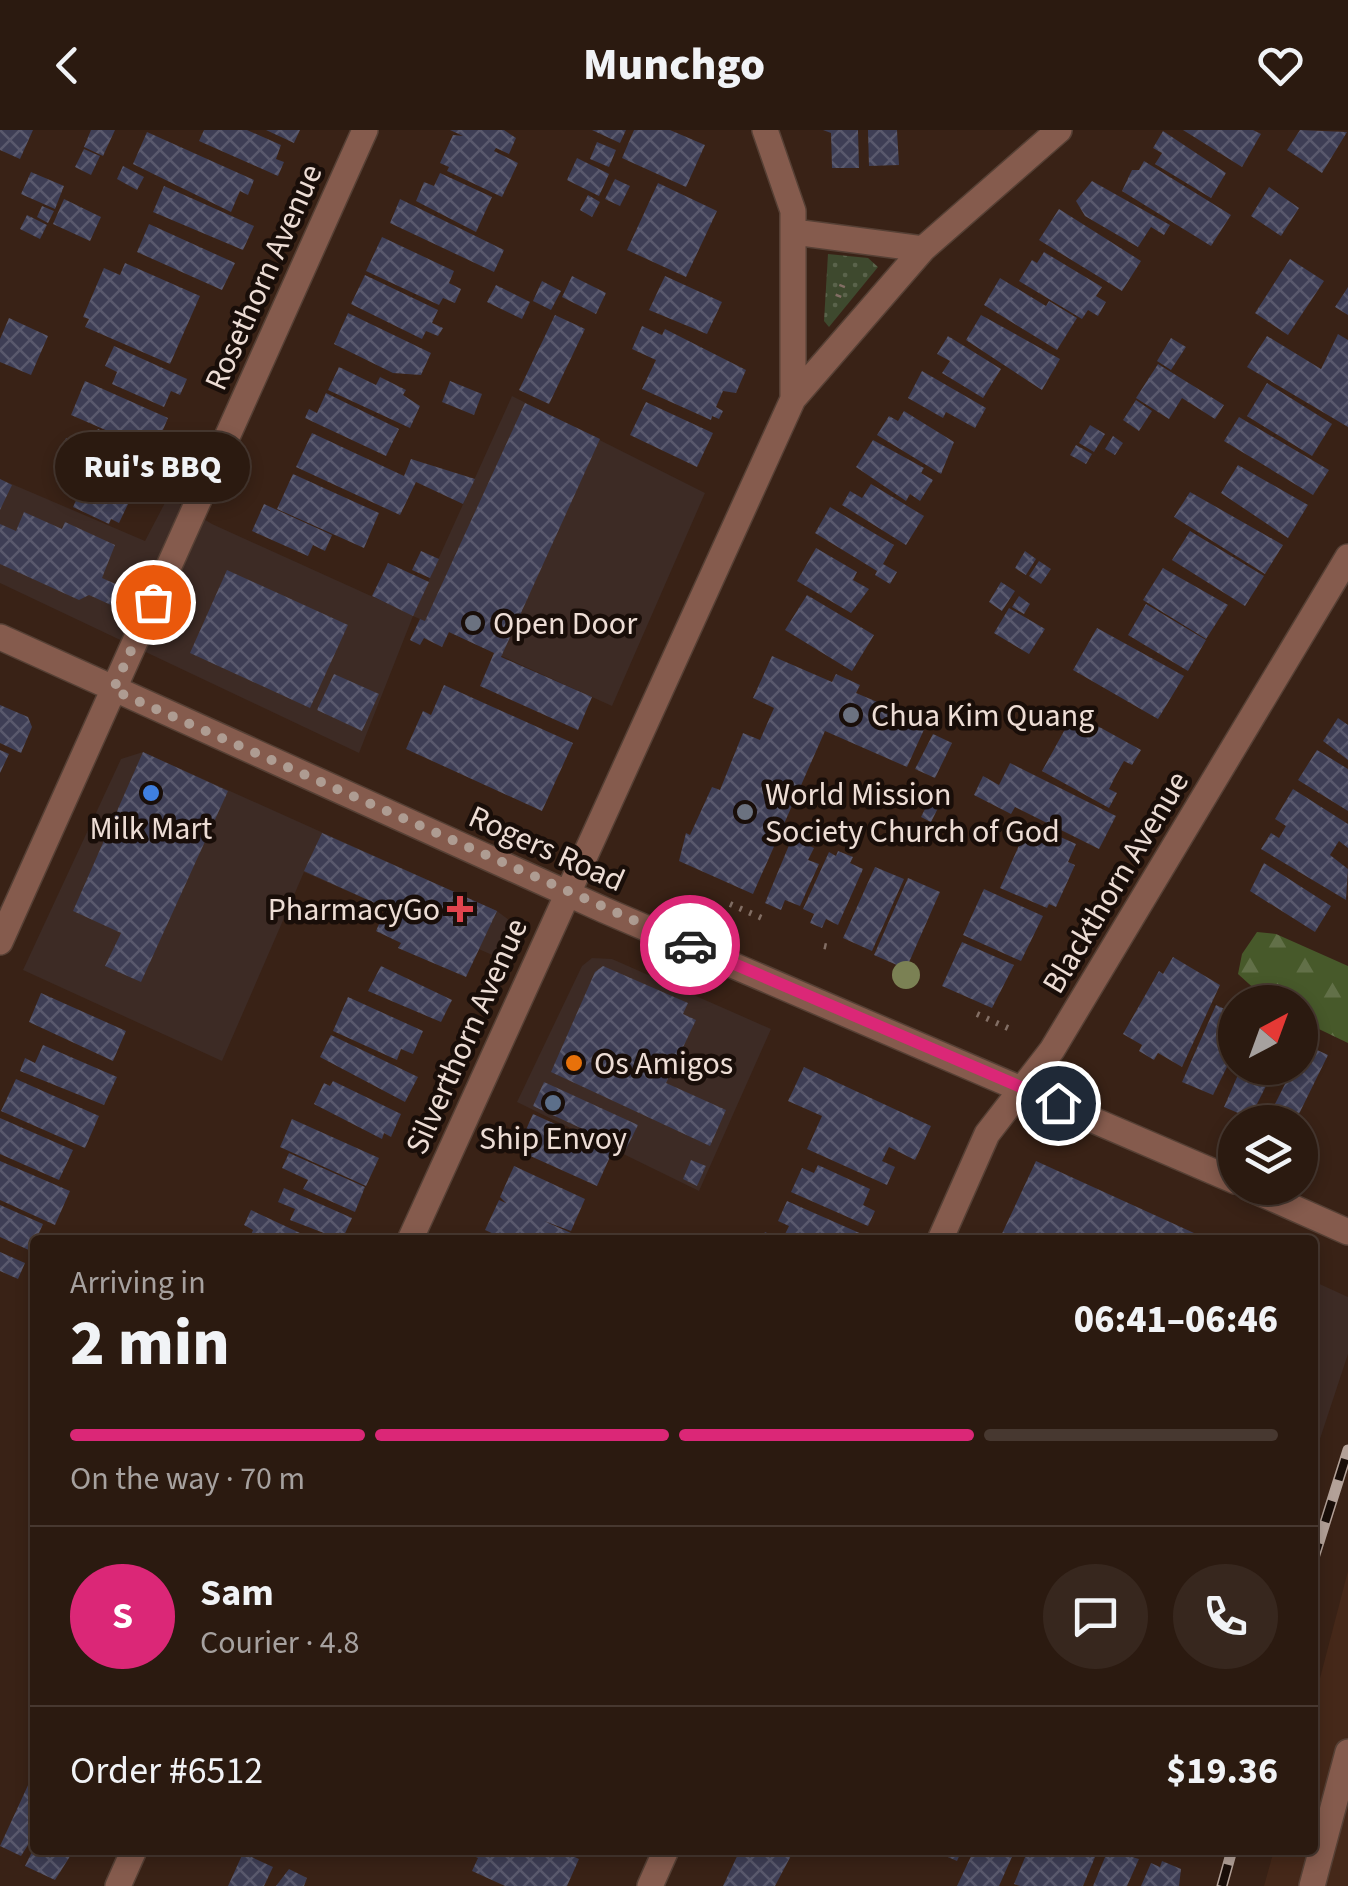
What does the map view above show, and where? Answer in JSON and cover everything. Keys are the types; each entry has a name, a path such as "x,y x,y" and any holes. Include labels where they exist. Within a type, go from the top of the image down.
{"street":[{"name":"Rosethorn Avenue","path":"0,942 364,130"},
{"name":"Silverthorn Avenue","path":"412,1235 793,399 794,232 789,197 765,130"},
{"path":"793,399 922,249 1059,130"},
{"path":"794,232 922,249"},
{"name":"Blackthorn Avenue","path":"942,1235 987,1134 1052,1050 1348,557"},
{"name":"Rogers Road","path":"0,637 566,892 1218,1174"},
{"path":"1287,1205 1348,1232"},
{"path":"1312,1886 1348,1752"},
{"path":"118,1886 132,1855"},
{"path":"650,1886 664,1855"}],"path":[{"path":"838,297 844,281"},
{"path":"730,904 762,918"},
{"path":"824,946 833,948"},
{"path":"977,1014 1010,1029"}],"shaded area":[{"path":"512,396 705,493 612,706 413,616 359,753 0,583 0,479 145,541 168,497 212,524 413,615"},
{"path":"143,752 497,911 509,920 509,936 499,958 304,872 222,1061 23,970 121,759"},
{"path":"592,958 612,959 771,1029 699,1191 517,1102 582,966"},
{"path":"1318,1283 1348,1297 1348,1354 1318,1445"},
{"path":"1348,1571 1348,1886 1264,1886 1273,1855 1318,1855 1318,1686"}],"green space":[{"path":"828,254 868,258 878,267 829,327 824,321"},
{"path":"1257,932 1276,934 1348,966 1348,1043 1318,1029 1318,985 1250,985 1238,974 1242,954"}],"building":[{"path":"0,130 33,130 20,159 0,150"},
{"path":"91,130 115,130 103,156 84,147"},
{"path":"204,130 247,130 281,145 276,159 284,162 278,176 199,141"},
{"path":"266,130 300,130 294,143"},
{"path":"450,130 504,130 516,138 509,154 496,148 494,151 518,163 502,197 447,171 449,167 440,163 453,135 463,136"},
{"path":"592,130 626,130 620,143"},
{"path":"634,130 670,130 705,145 686,187 622,158"},
{"path":"823,130 858,130 859,168 832,168 831,133"},
{"path":"868,130 897,130 899,165 869,166"},
{"path":"1183,130 1253,130 1261,134 1242,167"},
{"path":"1300,130 1347,132 1322,173 1287,150"},
{"path":"1163,131 1226,173 1211,198 1155,164 1162,153 1153,148"},
{"path":"147,132 254,180 248,195 240,191 231,212 133,164"},
{"path":"597,142 616,150 609,167 590,159"},
{"path":"84,149 100,156 91,175 75,167"},
{"path":"577,158 609,174 599,196 567,180"},
{"path":"1144,161 1231,215 1211,246 1122,191 1132,170 1139,170"},
{"path":"123,166 144,177 137,190 117,179"},
{"path":"31,172 64,186 55,209 21,194"},
{"path":"440,173 492,197 476,232 416,201 424,182 434,186"},
{"path":"615,179 630,186 620,206 605,199"},
{"path":"1092,181 1170,225 1164,235 1151,227 1138,247 1085,216 1076,201"},
{"path":"658,183 717,211 686,277 627,250"},
{"path":"164,186 254,226 243,250 153,212"},
{"path":"1269,187 1299,208 1281,236 1251,216"},
{"path":"588,195 600,202 592,217 580,210"},
{"path":"64,199 101,217 90,241 53,224"},
{"path":"400,199 504,250 494,272 390,223"},
{"path":"42,206 54,211 48,223 37,217"},
{"path":"1059,209 1141,261 1122,291 1039,240"},
{"path":"27,215 47,225 40,239 20,229"},
{"path":"149,224 235,263 222,290 137,252"},
{"path":"382,237 454,271 449,283 461,289 455,303 443,298 439,305 366,271"},
{"path":"1044,252 1102,287 1096,296 1106,302 1098,316 1088,310 1082,319 1019,281 1032,260 1037,263"},
{"path":"1290,259 1324,281 1288,335 1255,313"},
{"path":"125,263 200,296 170,364 85,327 89,319 83,317 104,268 120,275"},
{"path":"365,275 438,310 432,323 443,328 438,336 426,331 422,339 351,304"},
{"path":"572,276 606,293 596,314 562,297"},
{"path":"665,276 722,302 707,334 649,310"},
{"path":"1000,278 1046,306 1049,301 1077,318 1057,350 984,305"},
{"path":"542,281 561,291 551,310 533,301"},
{"path":"496,285 530,302 522,319 487,302"},
{"path":"1348,287 1348,315 1335,307"},
{"path":"348,313 431,353 421,375 393,373 334,344"},
{"path":"555,315 585,329 549,404 519,390"},
{"path":"981,315 1060,359 1042,390 966,340"},
{"path":"9,318 48,336 31,375 0,362 0,339"},
{"path":"642,326 662,335 665,329 746,370 736,393 723,391 716,407 723,411 719,419 712,416 711,420 642,389 656,360 632,349"},
{"path":"1338,334 1348,340 1348,427 1247,367 1267,336 1321,369"},
{"path":"948,336 1001,369 983,398 942,373 950,361 937,354"},
{"path":"1171,338 1186,347 1171,370 1157,361"},
{"path":"114,346 187,379 180,395 171,391 164,407 112,384 117,372 105,366"},
{"path":"1158,364 1224,405 1215,419 1182,398 1169,419 1136,398"},
{"path":"339,367 376,385 380,377 406,390 403,395 420,406 410,428 328,390"},
{"path":"922,371 986,408 975,428 946,412 943,418 908,398"},
{"path":"85,381 168,418 154,451 71,415"},
{"path":"450,381 482,394 474,415 442,402"},
{"path":"1267,383 1332,424 1312,456 1247,416"},
{"path":"326,393 399,429 386,456 305,418 309,409 317,413"},
{"path":"1136,400 1152,411 1139,431 1123,420"},
{"path":"646,402 713,433 697,467 630,435"},
{"path":"525,403 600,439 501,657 592,697 578,730 480,686 494,653 449,632 442,647 424,638 420,645 410,640 420,619 425,621"},
{"path":"904,411 954,442 941,474 877,435 889,416 898,421"},
{"path":"1239,417 1329,470 1313,495 1224,441"},
{"path":"1090,425 1105,434 1094,452 1079,443"},
{"path":"98,429 145,452 135,474 121,467 115,481 59,454 66,438 83,447"},
{"path":"312,433 404,476 411,459 475,479 463,504 416,482 400,515 296,467"},
{"path":"1113,436 1123,443 1115,455 1105,449"},
{"path":"873,440 924,468 921,473 933,480 920,501 910,494 906,501 856,467"},
{"path":"1076,445 1092,454 1086,464 1070,455"},
{"path":"1238,465 1308,505 1288,538 1221,493"},
{"path":"293,474 379,513 364,548 277,509"},
{"path":"0,479 12,485 0,510"},
{"path":"86,479 129,502 119,523 111,519 109,524 73,507"},
{"path":"871,484 924,516 906,545 842,505 850,491 862,498"},
{"path":"1190,492 1283,545 1265,574 1174,517"},
{"path":"264,504 332,535 325,551 313,545 308,556 252,531"},
{"path":"830,507 894,545 883,564 897,572 890,584 875,575 877,571 815,533"},
{"path":"24,512 62,529 65,522 115,545 102,578 120,586 111,605 89,595 79,600 0,564 0,524 16,531"},
{"path":"1190,531 1264,576 1245,606 1172,560"},
{"path":"816,548 857,572 853,580 869,589 851,613 797,581"},
{"path":"421,551 439,559 430,578 412,570"},
{"path":"1025,551 1036,559 1026,575 1015,568"},
{"path":"1039,561 1051,569 1041,584 1029,576"},
{"path":"388,563 429,582 413,616 372,596"},
{"path":"1163,568 1228,605 1206,639 1143,600"},
{"path":"227,570 348,625 310,708 190,653"},
{"path":"1001,582 1015,591 1002,611 989,602"},
{"path":"807,595 874,635 852,671 785,630"},
{"path":"1019,596 1030,604 1024,614 1012,607"},
{"path":"1146,604 1206,640 1188,671 1128,635"},
{"path":"1009,608 1045,629 1029,654 994,633"},
{"path":"1097,628 1184,676 1158,719 1073,670"},
{"name":"World Mission Society Church of God","path":"772,656 832,682 836,674 860,685 856,693 927,723 907,767 825,731 753,894 679,861 686,833 690,835 712,787 720,790 743,733 760,740 774,708 753,698"},
{"path":"334,674 379,694 362,731 317,710"},
{"path":"444,685 573,743 542,811 406,749 423,711 431,715"},
{"path":"0,705 28,717 32,727 21,753 0,743"},
{"path":"1074,713 1141,750 1132,765 1124,761 1116,775 1109,789 1117,793 1109,808 1042,771"},
{"path":"1338,718 1348,725 1348,760 1323,741"},
{"path":"933,734 952,743 935,778 915,769"},
{"path":"0,750 9,754 0,773"},
{"path":"1317,750 1348,769 1348,811 1298,780"},
{"path":"143,752 228,791 141,982 105,966 121,933 73,911"},
{"path":"1010,763 1116,816 1099,849 1015,807 1011,814 974,795 983,776 999,785"},
{"path":"1293,789 1348,824 1348,848 1339,841 1330,855 1348,869 1346,900 1261,849 1271,833 1279,838 1286,826 1275,819"},
{"path":"929,801 939,806 931,822 921,817"},
{"path":"1029,823 1076,844 1068,862 1075,865 1056,907 1049,904 1047,908 1000,888"},
{"path":"322,833 497,911 466,977 398,948 401,943 376,931 386,908 304,871"},
{"path":"792,838 814,848 808,860 819,864 800,906 785,900 781,910 765,903"},
{"path":"838,851 853,857 850,863 863,869 838,925 826,919 822,928 810,923 814,914 803,909 829,852 836,856"},
{"path":"1264,863 1331,906 1315,932 1250,891"},
{"path":"875,867 904,879 872,951 843,938"},
{"path":"908,878 940,892 906,969 874,955"},
{"path":"984,889 1043,916 1021,961 963,935"},
{"path":"962,942 1014,965 992,1008 942,986"},
{"path":"1173,957 1220,985 1182,1067 1158,1053 1154,1060 1139,1051 1142,1045 1123,1034 1159,971 1163,974"},
{"path":"381,966 452,1000 441,1022 368,991"},
{"path":"603,966 688,1003 683,1014 696,1020 666,1083 726,1110 710,1146 551,1072 595,972"},
{"path":"41,993 126,1031 113,1061 29,1022"},
{"path":"348,997 423,1031 413,1054 401,1049 397,1060 333,1031"},
{"path":"1216,1005 1218,1085 1213,1095 1182,1082"},
{"path":"331,1035 418,1077 405,1102 320,1057"},
{"path":"43,1045 117,1077 104,1105 20,1071 25,1058 35,1063"},
{"path":"1318,1050 1328,1055 1318,1075"},
{"path":"804,1067 931,1126 915,1160 889,1147 882,1161 895,1167 887,1185 807,1149 822,1116 788,1101"},
{"path":"16,1079 99,1116 85,1148 1,1111"},
{"path":"333,1081 401,1114 391,1137 384,1133 382,1139 314,1104 324,1083 330,1086"},
{"path":"544,1082 638,1125 626,1149 533,1106"},
{"path":"1234,1085 1266,1085 1256,1105 1225,1105"},
{"path":"1284,1085 1313,1085 1303,1105 1274,1105"},
{"path":"533,1114 613,1150 597,1186 517,1150"},
{"path":"0,1118 73,1150 59,1180 0,1154"},
{"path":"292,1119 379,1158 366,1186 280,1147"},
{"path":"289,1153 365,1187 355,1212 303,1189 308,1180 282,1168"},
{"path":"691,1160 706,1166 697,1186 683,1179"},
{"path":"0,1161 70,1191 55,1225 0,1200"},
{"path":"1036,1161 1194,1233 1193,1235 1001,1235"},
{"path":"818,1165 870,1189 863,1205 875,1211 868,1226 791,1192 802,1168 814,1173"},
{"path":"514,1166 585,1199 571,1231 544,1221 570,1235 496,1235 485,1230 499,1200 506,1203 500,1197"},
{"path":"284,1188 352,1218 344,1235 329,1235 290,1220 295,1209 278,1202"},
{"path":"787,1201 864,1235 784,1235 789,1226 778,1221"},
{"path":"0,1205 43,1224 38,1235 30,1235 30,1251 0,1237"},
{"path":"251,1210 304,1235 251,1235 253,1230 244,1225"},
{"path":"0,1252 25,1263 18,1279 0,1271"},
{"path":"30,1781 30,1842 21,1856 0,1846"},
{"path":"30,1855 71,1855 55,1880 25,1866"},
{"path":"242,1855 273,1867 264,1886 228,1886"},
{"path":"471,1855 571,1855 579,1859 567,1886 505,1886 472,1871 478,1858"},
{"path":"738,1855 791,1855 775,1886 723,1886"},
{"path":"972,1855 1013,1855 999,1886 957,1886"},
{"path":"1026,1855 1096,1855 1083,1886 1014,1884"},
{"path":"1106,1855 1139,1859 1127,1886 1093,1886"},
{"path":"1162,1861 1181,1869 1179,1886 1141,1886 1151,1863 1160,1867"},
{"path":"289,1869 307,1878 304,1886 276,1886"}],"railway":[{"path":"1318,1545 1348,1450"},
{"path":"1222,1886 1231,1855"}],"way so far":[{"path":"153,602 113,690 690,945"}],"place":[{"name":"Rui's BBQ","path":"153,602"},
{"name":"Open Door","path":"473,623"},
{"name":"Chua Kim Quang","path":"851,715"},
{"name":"Milk Mart","path":"151,793"},
{"name":"World Mission Society Church of God","path":"745,812"},
{"name":"PharmacyGo","path":"460,909"},
{"name":"Os Amigos","path":"574,1063"},
{"name":"Ship Envoy","path":"553,1103"}],"route":[{"path":"690,945 1058,1103"}]}
